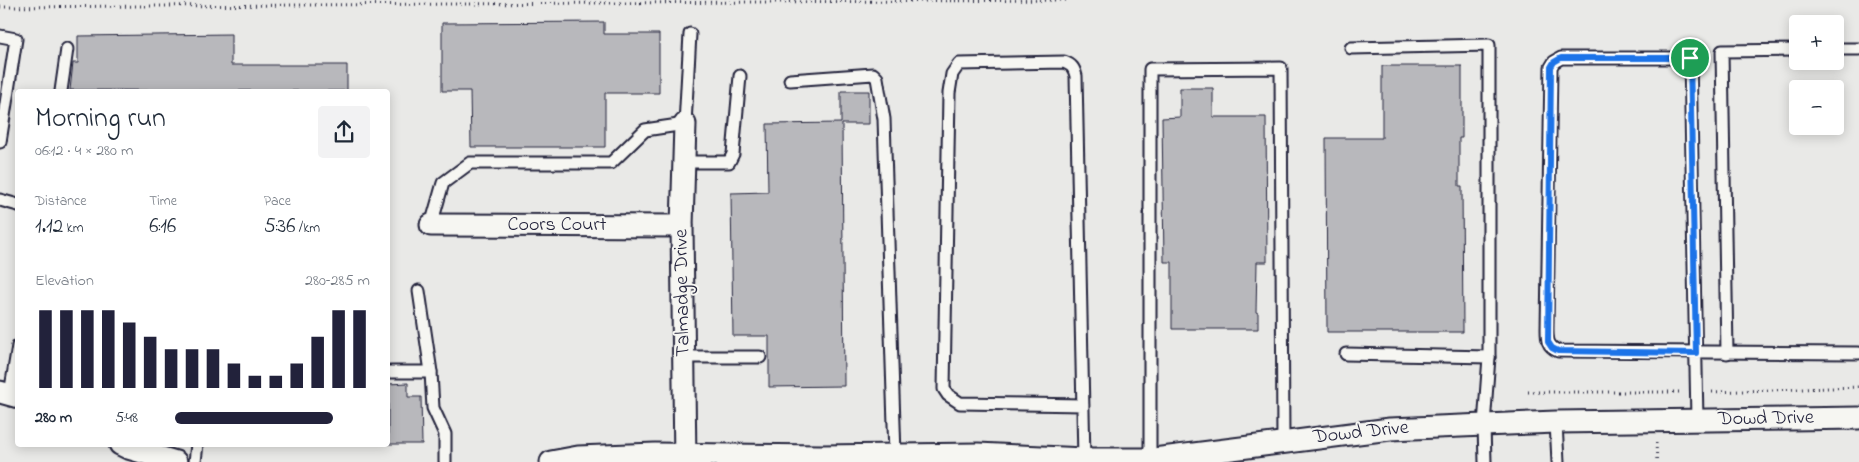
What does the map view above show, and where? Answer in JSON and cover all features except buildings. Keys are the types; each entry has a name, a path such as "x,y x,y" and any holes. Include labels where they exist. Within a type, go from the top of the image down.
{"street":[{"name":"Talmadge Drive","path":"685,124 682,226 685,458"},
{"name":"Coors Court","path":"431,225 682,226"},
{"name":"Dowd Drive","path":"551,462 578,457 655,454 685,458 821,459 895,455 978,458 1150,459 1390,429 1556,422 1859,418"},
{"path":"126,447 174,461"}],"lane":[{"path":"431,225 443,183 470,163 611,163 645,130 685,124 690,34"},
{"path":"0,36 16,39 0,142"},
{"path":"1351,48 1489,44 1489,357 1484,424 1485,462"},
{"path":"61,89 67,49"},
{"path":"1844,49 1859,49"},
{"path":"1727,353 1722,51 1789,50"},
{"path":"1697,420 1696,353 1690,58 1561,58 1554,62 1551,67 1548,342 1552,348 1558,351 1696,353 1859,353"},
{"path":"1082,405 960,403 948,395 944,389 949,92 952,74 959,64 1064,62 1070,64 1074,69 1076,76 1084,459"},
{"path":"1150,459 1150,69 1281,68 1283,442"},
{"path":"790,80 873,74 877,78 884,120 895,455"},
{"path":"684,162 729,162 733,154 740,76"},
{"path":"0,200 15,204"},
{"path":"419,291 431,372 433,408 445,434 445,462"},
{"path":"1346,354 1489,357"},
{"path":"684,357 760,356"},
{"path":"9,395 15,362"},
{"path":"390,372 431,372"},
{"path":"1556,422 1558,462"},
{"path":"195,462 197,447"}],"path":[{"path":"0,7 1067,0"},
{"path":"1656,443 1657,462"}],"route":[{"path":"1561,58 1690,58 1696,353 1558,351 1552,348 1548,342 1547,328 1551,67 1554,62 1561,58"}]}
